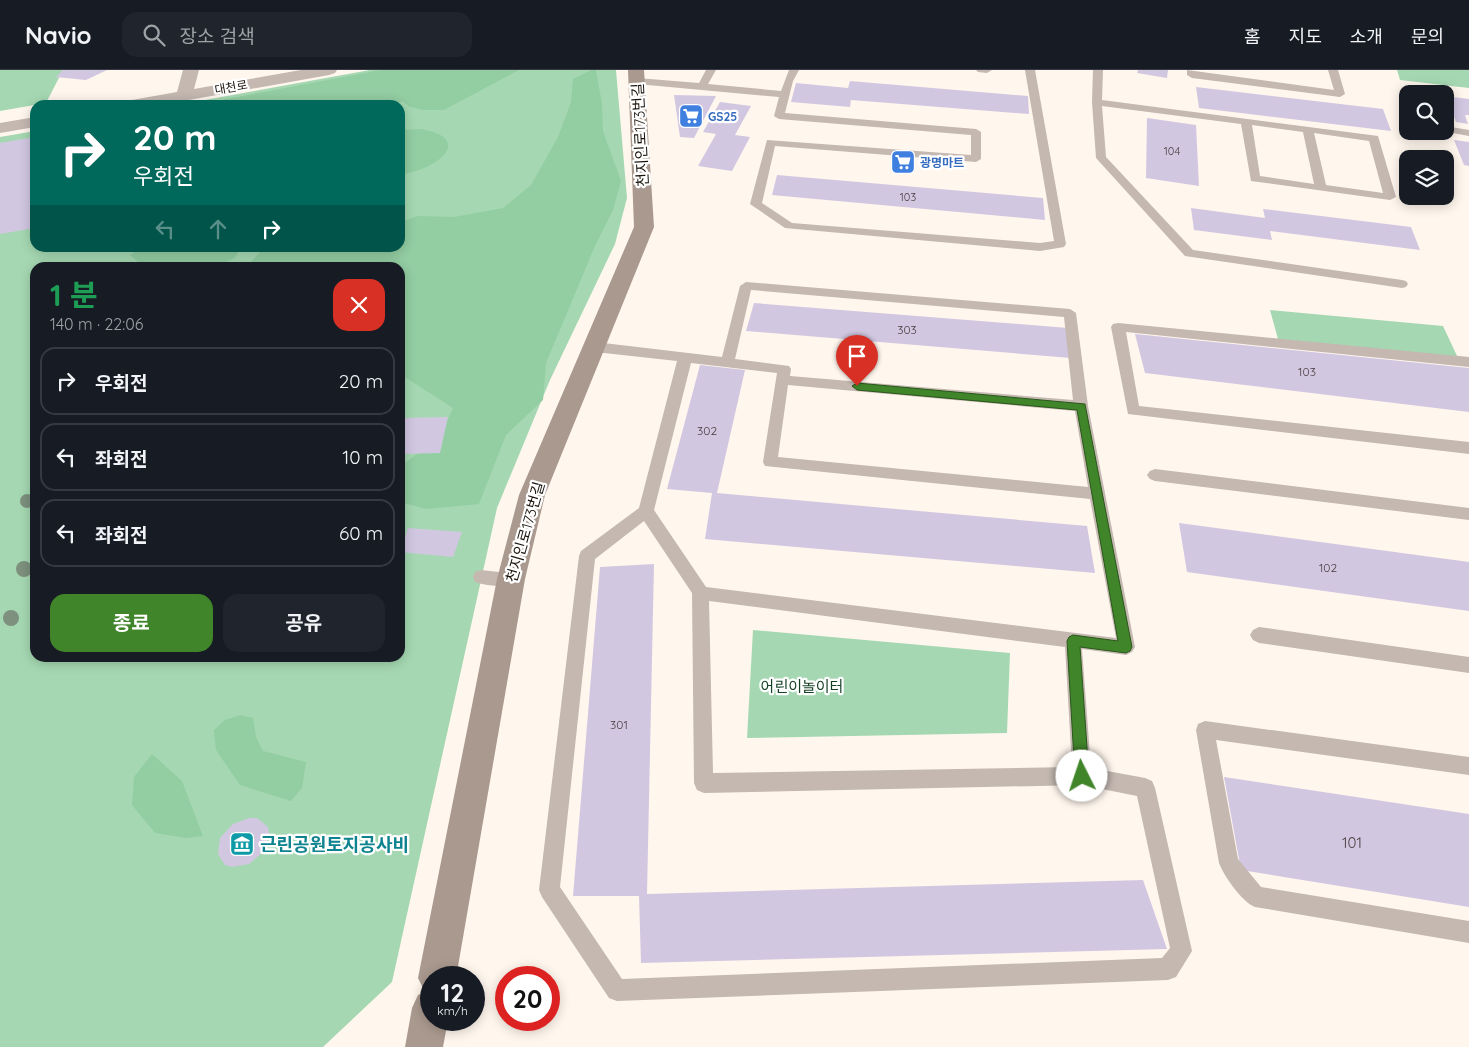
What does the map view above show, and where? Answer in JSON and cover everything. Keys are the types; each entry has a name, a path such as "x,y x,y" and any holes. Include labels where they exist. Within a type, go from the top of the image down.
{"street":[{"path":"184,96 191,70"},
{"name":"대천로","path":"162,100 329,70"},
{"name":"천지인로173번길","path":"439,966 511,579 532,496 644,227 637,75"},
{"path":"0,128 30,123"},
{"path":"424,1047 427,1031"}],"lane":[{"path":"702,86 711,70"},
{"path":"794,70 784,94 756,204 789,226 1040,247 1060,244 1030,70"},
{"path":"981,70 987,70"},
{"path":"1098,70 1096,102 1101,158 1189,253 1402,284"},
{"path":"1192,70 1192,75 1340,94 1333,70"},
{"path":"637,75 702,86 784,94"},
{"path":"1096,102 1246,121 1308,129 1374,138 1390,197 1256,179 1246,121"},
{"path":"775,129 976,132 976,159 775,129"},
{"path":"1308,129 1321,188"},
{"path":"1454,130 1469,133"},
{"path":"646,511 701,592 1126,647 1081,406 1070,313 746,286 727,363"},
{"path":"1469,362 1118,327 1133,410 1469,448"},
{"path":"594,347 784,369 770,462 1097,494"},
{"path":"685,358 646,511 587,556 549,890 617,990 1168,969 1180,952 1146,788 1082,776 704,783 700,590"},
{"path":"782,380 1081,406"},
{"path":"1155,474 1469,514"},
{"path":"481,577 511,579"},
{"path":"1259,635 1469,665"},
{"path":"1073,641 1082,776"},
{"path":"1469,766 1205,730 1229,863 1255,898 1469,932"}],"green space":[{"path":"0,70 63,70 48,100 30,100 30,106 0,111"},
{"path":"370,70 616,70 627,198 615,244 550,380 497,508 392,982 323,1047 0,1047 0,137 30,132 30,252 405,252 405,100 205,100"},
{"path":"381,70 519,70 444,110 423,110 410,107 405,103 405,100 221,100"},
{"path":"591,70 596,70 602,104 603,131 621,181 613,210 595,246 546,363 543,400 506,435 479,504 426,509 405,503 405,463 440,436 453,408 405,377 405,262 251,262 260,252 405,252 405,220 418,216 454,217 503,208 531,185 558,137 571,102 573,79"},
{"path":"1397,70 1469,70 1469,88 1400,80"},
{"path":"421,129 438,134 446,140 448,147 444,155 425,168 405,173 405,130"},
{"path":"135,252 238,252 235,258 225,262 138,262 130,255"},
{"path":"1270,310 1443,326 1458,358 1278,339"},
{"name":"어린이놀이터","path":"753,630 1010,653 1007,733 747,738"},
{"path":"240,715 253,718 256,737 263,751 306,762 302,788 291,801 240,785 216,750 214,730 225,720"},
{"path":"152,754 182,781 203,836 186,838 155,833 132,805 134,777"}],"building":[{"path":"63,70 107,70 86,80 56,77"},
{"path":"1138,70 1168,70 1167,78 1137,73"},
{"path":"850,81 1028,96 1029,114 851,100 850,107 791,102 796,83 848,88"},
{"path":"1196,87 1383,109 1391,131 1199,108"},
{"name":"GS25","path":"674,95 716,96 694,138 680,137"},
{"path":"1454,97 1469,99 1469,115 1465,115 1468,124 1456,122 1454,117"},
{"path":"720,102 751,106 735,135 750,137 732,171 698,166 716,134 703,132"},
{"path":"1147,118 1196,125 1199,186 1146,178"},
{"path":"30,138 30,229 0,234 0,143"},
{"path":"1454,140 1469,142 1469,166 1464,165"},
{"path":"777,175 1043,198 1045,220 772,195"},
{"path":"1191,208 1265,218 1263,209 1411,227 1420,250 1270,231 1272,240 1194,230"},
{"path":"754,303 1068,328 1071,358 746,331"},
{"path":"1135,334 1469,368 1469,412 1145,373"},
{"path":"700,365 745,370 717,493 1087,526 1095,573 705,539 712,493 667,489"},
{"path":"448,417 440,453 405,454 405,418"},
{"path":"1179,523 1469,562 1469,611 1187,572"},
{"path":"408,528 462,532 453,557 405,552 405,537"},
{"path":"654,564 647,894 1143,880 1167,949 641,963 639,896 573,896 600,567"},
{"path":"1224,777 1469,814 1469,907 1241,870"},
{"name":"근린공원토지공사비","path":"249,818 257,818 268,827 269,834 264,851 249,864 232,867 225,865 218,854 220,838 233,824"}],"place":[{"name":"GS25","path":"691,116"},
{"name":"광명마트","path":"903,162"},
{"name":"근린공원토지공사비","path":"242,844"}],"route":[{"path":"857,386 1081,406 1126,647 1073,641 1082,776"}]}
